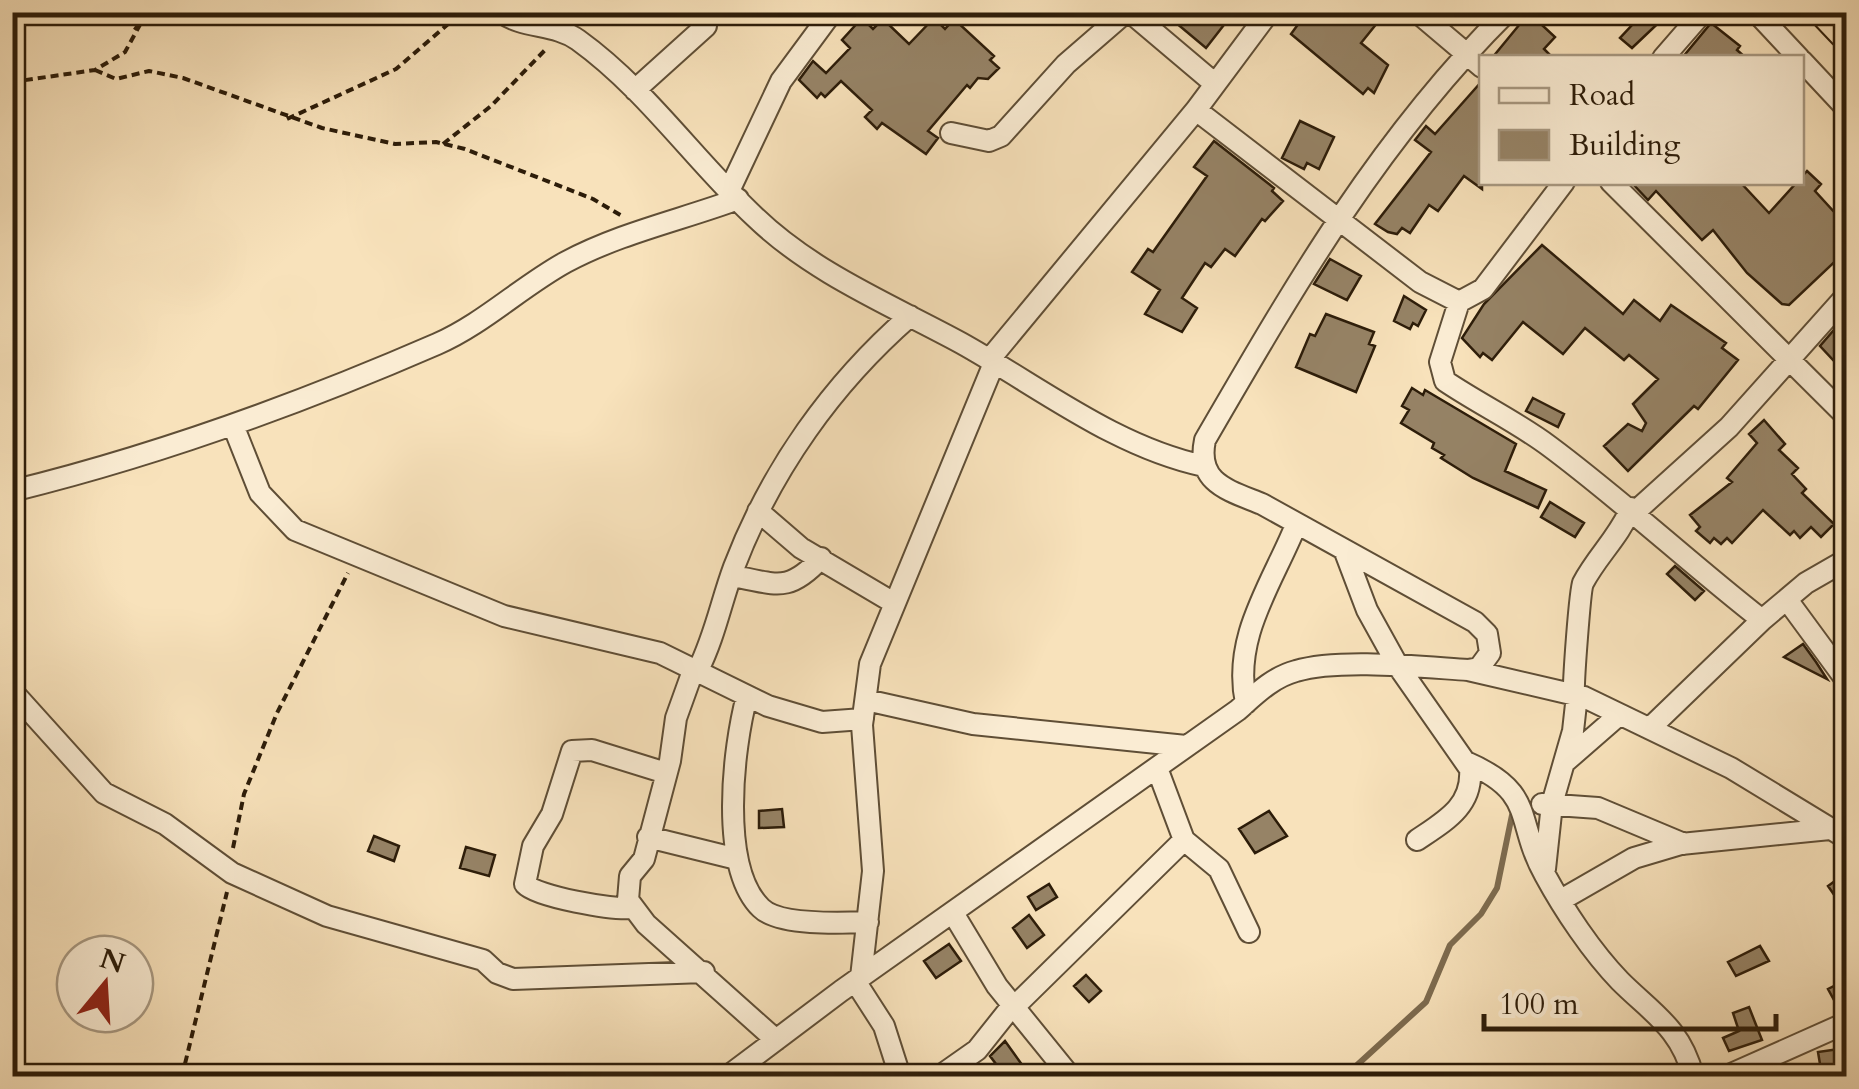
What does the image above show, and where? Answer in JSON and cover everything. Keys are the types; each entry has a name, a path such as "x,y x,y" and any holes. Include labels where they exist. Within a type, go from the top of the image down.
{"highway":[{"path":"1828,12 1846,31"}],"street":[{"path":"501,12 510,20 562,23 635,90 757,220 834,277 992,361 1120,436 1176,460 1204,466 1230,491 1262,504 1475,622 1491,644 1479,668 1468,670"},
{"path":"12,491 104,469 233,425 440,343 567,262 734,195 781,82 832,12"},
{"path":"951,132 989,141 1001,136 1066,64 1128,12 1214,83"},
{"path":"903,1074 858,979 873,871 864,709 870,664 992,361 1196,110 1269,12"},
{"path":"1417,12 1474,60"},
{"path":"1204,466 1205,440 1338,216 1436,84 1474,60 1507,12"},
{"path":"1665,55 1703,12"},
{"path":"1756,12 1796,55"},
{"path":"635,90 706,26"},
{"path":"1804,63 1846,108"},
{"path":"1196,110 1420,282 1459,302"},
{"path":"1562,185 1483,289 1459,302 1440,362 1445,381 1545,442 1633,510 1693,566 1762,620"},
{"path":"1614,185 1726,302 1790,358 1846,416"},
{"path":"1544,874 1552,804 1565,762 1575,695 1580,593 1633,510 1729,428 1846,296"},
{"path":"632,908 630,876 644,859 676,718 758,511 811,422 844,378 910,316"},
{"path":"233,425 260,494 295,530 504,616 660,652 747,696 822,722 864,709 1186,746"},
{"path":"758,511 820,558 894,603"},
{"path":"1246,703 1241,664 1253,618 1296,525"},
{"path":"1344,552 1360,596 1398,666 1466,762 1471,787 1462,806 1417,840"},
{"path":"731,576 766,587 784,584 801,578 820,558"},
{"path":"1650,728 1762,620 1846,560"},
{"path":"1788,600 1846,680"},
{"path":"737,1074 858,979 1157,768 1267,684 1296,670 1398,666 1468,670 1575,695 1731,768 1838,833"},
{"path":"12,692 104,793 165,824 232,873 327,916 483,960 497,973 512,979 704,972"},
{"path":"747,696 736,773 737,859 744,882 762,911 814,922 868,922"},
{"path":"1565,762 1619,714"},
{"path":"666,773 592,750 572,751 552,814 526,870 525,884 534,892 600,906 632,908 776,1040"},
{"path":"1466,762 1504,783 1520,802 1544,874 1621,982 1669,1024 1693,1076"},
{"path":"1157,768 1184,840 1220,870 1249,932"},
{"path":"1520,802 1598,808 1684,844"},
{"path":"1562,900 1634,858 1684,844 1838,833"},
{"path":"648,837 737,859"},
{"path":"940,1076 976,1050 1012,1007 1184,840"},
{"path":"953,913 1012,1007 1070,1076"},
{"path":"1737,1075 1846,1023"}],"path":[{"path":"112,12 137,29"},
{"path":"12,82 95,70 124,52 147,12"},
{"path":"287,119 396,69 462,12"},
{"path":"444,144 491,106 562,23"},
{"path":"95,70 116,79 149,71 183,78 287,119 395,144 444,144 593,199 648,227"},
{"path":"182,1076 232,873 234,829 244,794 310,642 356,558"}],"building":[{"path":"1163,12 1234,12 1206,48"},
{"path":"1307,12 1386,12 1361,43 1388,65 1374,93 1368,88 1363,94 1291,34"},
{"path":"1619,12 1670,12 1632,48 1620,38 1632,25"},
{"path":"1529,13 1555,37 1544,49 1550,55 1494,55"},
{"path":"862,18 873,29 883,19 909,44 934,18 945,29 954,19 994,56 990,60 999,68 988,79 978,78 970,88 967,85 928,131 938,138 926,154 882,123 877,129 865,117 872,110 841,81 825,97 821,93 817,98 799,80 813,61 826,73 850,48 842,40"},
{"path":"1711,23 1740,46 1737,50 1743,55 1684,55"},
{"path":"1479,84 1482,189 1464,176 1438,211 1429,205 1410,233 1402,228 1397,234 1388,232 1375,224 1431,152 1415,140 1426,126 1435,134"},
{"path":"1300,121 1334,137 1319,169 1307,163 1304,169 1282,158"},
{"path":"1214,141 1274,188 1272,191 1283,201 1265,221 1262,219 1235,256 1225,249 1211,267 1205,263 1182,298 1197,308 1182,332 1145,314 1160,290 1132,272 1148,249 1153,252 1207,176 1194,167"},
{"path":"1807,171 1821,184 1815,191 1846,225 1846,251 1789,305 1782,304 1747,273 1713,230 1702,240 1656,191 1648,200 1634,185 1743,185 1769,213 1794,185 1804,185"},
{"path":"1542,245 1623,314 1634,300 1660,321 1671,305 1726,343 1722,348 1738,360 1698,409 1694,406 1628,471 1604,446 1628,424 1642,431 1646,423 1633,404 1658,379 1629,355 1624,360 1585,328 1563,354 1523,322 1492,360 1483,353 1480,357 1462,338 1484,304"},
{"path":"1330,259 1361,276 1347,300 1314,284"},
{"path":"1404,296 1426,310 1418,326 1413,323 1410,329 1394,321"},
{"path":"1326,314 1374,332 1369,344 1375,346 1356,392 1296,367 1310,334 1315,336"},
{"path":"1846,316 1846,350 1834,361 1820,346"},
{"path":"1412,388 1423,395 1425,390 1516,444 1505,471 1546,490 1538,508 1473,478 1441,458 1444,455 1432,448 1434,443 1401,423 1409,410 1402,406"},
{"path":"1533,398 1564,414 1558,427 1526,411"},
{"path":"1764,420 1785,444 1779,450 1798,468 1792,474 1806,489 1802,493 1834,524 1821,537 1811,527 1800,538 1794,531 1790,535 1763,510 1732,543 1727,538 1721,544 1714,538 1710,543 1696,531 1700,527 1690,515 1732,482 1727,478 1757,443 1749,434"},
{"path":"1550,502 1584,523 1575,537 1541,517"},
{"path":"1675,566 1704,591 1695,600 1667,574"},
{"path":"1803,644 1816,662 1827,679 1784,657"},
{"path":"782,809 784,827 759,828 759,811"},
{"path":"1269,811 1287,836 1255,853 1239,829"},
{"path":"374,836 399,846 394,861 368,851"},
{"path":"466,847 495,855 489,876 460,868"},
{"path":"1846,873 1846,912 1828,886"},
{"path":"1049,884 1057,897 1036,910 1028,897"},
{"path":"1029,915 1044,935 1027,948 1013,928"},
{"path":"949,944 961,961 936,978 924,961"},
{"path":"1760,946 1769,961 1736,976 1728,962"},
{"path":"1086,975 1101,991 1089,1002 1074,986"},
{"path":"1846,980 1846,1009 1840,1011 1828,989"},
{"path":"1749,1007 1762,1040 1729,1051 1723,1038 1739,1031 1733,1013"},
{"path":"1005,1041 1025,1069 1015,1076 1005,1076 990,1056"},
{"path":"1846,1048 1846,1076 1822,1076 1818,1052"}],"waterway":[{"path":"1345,1076 1426,1002 1450,945 1481,914 1497,888 1512,815"}]}
